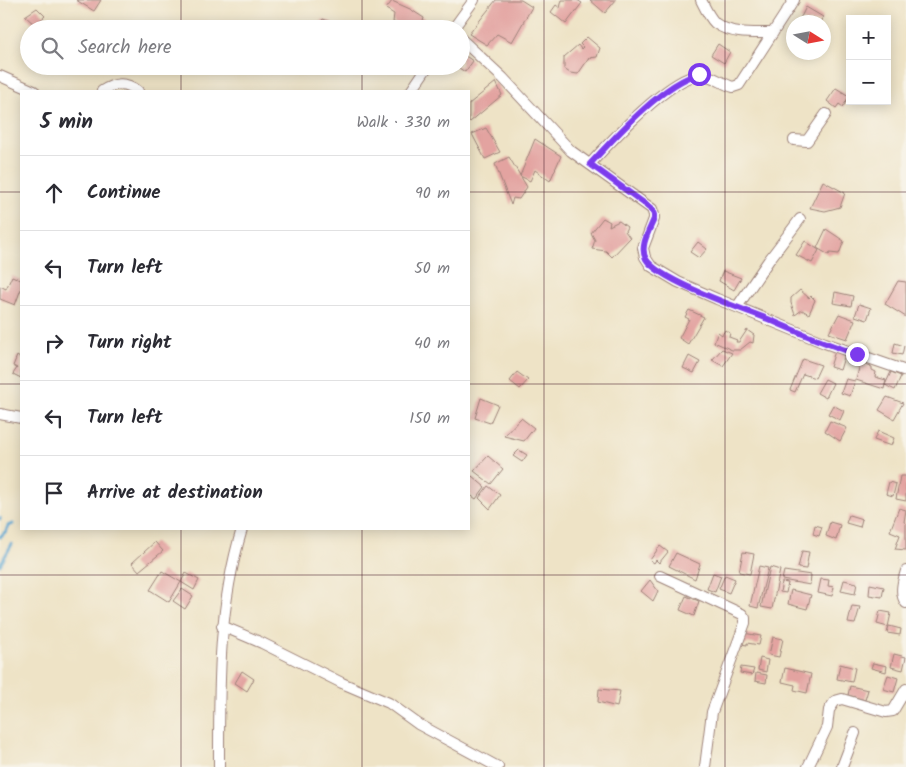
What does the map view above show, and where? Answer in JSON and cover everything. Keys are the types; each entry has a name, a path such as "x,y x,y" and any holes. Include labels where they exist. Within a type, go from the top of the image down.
{"street":[{"path":"460,20 474,0"},
{"path":"700,0 709,16 721,26 742,32 773,33"},
{"path":"590,164 651,103 691,76 708,75 733,87 739,85 794,0"},
{"path":"470,47 503,78 571,151 652,209 654,219 643,248 644,257 651,266 678,282 825,343 906,370"},
{"path":"412,90 422,75"},
{"path":"0,76 32,90"},
{"path":"104,90 111,85 124,83 136,90"},
{"path":"794,140 806,141 826,114"},
{"path":"737,307 800,219"},
{"path":"0,414 20,418"},
{"path":"219,767 219,660 222,626 228,589 242,530"},
{"path":"906,571 902,585 902,598 906,603"},
{"path":"660,576 742,614 745,618 745,624 712,712 705,767"},
{"path":"222,626 262,643 342,683 389,703 418,724 498,767"},
{"path":"808,767 826,727 829,710 835,701 842,700 886,712 893,711 906,689"},
{"path":"842,767 855,733"}],"building":[{"path":"76,0 101,0 94,11"},
{"path":"496,0 521,0 532,7 512,42 497,34 487,45 470,35"},
{"path":"562,0 577,0 582,3 566,24 551,12 556,5 560,8"},
{"path":"590,0 616,0 605,13"},
{"path":"392,1 424,18 423,20 393,20 394,14 386,9"},
{"path":"806,7 820,15 802,15"},
{"path":"37,8 45,16 41,20 29,20 25,16"},
{"path":"587,37 600,48 597,57 589,58 578,74 570,73 564,69 564,57 578,45 581,49 583,47 580,44"},
{"path":"718,44 730,52 724,63 711,55"},
{"path":"496,82 502,95 470,122 470,103"},
{"path":"836,88 846,94 846,102 843,107 839,104 836,108 827,101"},
{"path":"486,128 500,152 485,159 472,134"},
{"path":"535,139 561,156 550,181 535,170 530,181 520,176"},
{"path":"509,157 527,187 519,199 513,198 511,205 495,164"},
{"path":"823,181 845,193 840,207 825,211 810,208"},
{"path":"603,218 610,222 609,226 619,221 627,227 625,231 630,238 612,257 606,251 592,249 595,240 591,233"},
{"path":"826,229 844,241 839,254 830,253 829,255 817,248"},
{"path":"805,241 819,250 812,263 796,255"},
{"path":"698,242 707,249 699,258 690,252"},
{"path":"723,271 741,278 734,290 719,281"},
{"path":"12,276 20,280 20,292 15,305 0,299 0,286 6,289"},
{"path":"898,281 906,282 906,317 885,304"},
{"path":"800,290 809,298 811,296 815,300 809,314 802,310 795,315 791,298"},
{"path":"835,292 853,296 851,306 833,303"},
{"path":"859,304 871,308 867,320 855,316"},
{"path":"689,310 704,317 688,344 679,338 689,319 685,317"},
{"path":"839,314 855,320 847,339 829,333"},
{"path":"725,330 730,333 729,337 739,342 747,330 754,335 753,343 750,342 740,350 732,350 714,342 718,332 722,335"},
{"path":"895,343 904,346 902,355 893,353"},
{"path":"722,349 732,353 723,366 712,360"},
{"path":"835,351 845,354 840,370 830,367"},
{"path":"17,356 20,358 20,378 13,374 17,368 13,366"},
{"path":"689,356 700,362 694,373 683,368"},
{"path":"803,359 821,365 815,378 803,374 795,392 790,390"},
{"path":"860,364 872,367 872,370 876,372 875,377 886,380 884,389 856,380"},
{"path":"517,372 528,380 520,389 510,381"},
{"path":"891,372 901,376 895,390 885,385"},
{"path":"825,379 833,383 826,398 817,393"},
{"path":"846,379 855,381 850,396 841,393"},
{"path":"887,397 903,403 894,419 879,410"},
{"path":"481,398 498,405 490,423 475,418"},
{"path":"833,405 844,411 840,420 828,414"},
{"path":"521,418 534,428 524,441 504,436"},
{"path":"830,421 847,428 840,441 825,431"},
{"path":"878,431 894,438 891,446 874,440"},
{"path":"519,450 527,455 522,462 513,456"},
{"path":"488,456 503,469 491,484 474,471"},
{"path":"472,476 485,487 476,499 470,495 470,478"},
{"path":"900,476 906,476 906,501 896,499"},
{"path":"889,482 896,484 893,496 886,494"},
{"path":"488,486 500,495 490,509 479,498"},
{"path":"899,508 906,510 904,522 906,523 906,550 895,549 900,535 890,531"},
{"path":"849,515 862,519 860,527 846,523"},
{"path":"830,522 840,525 836,540 826,536"},
{"path":"815,525 822,527 819,536 813,534"},
{"path":"155,542 163,551 139,571 132,563"},
{"path":"660,546 668,552 659,563 656,560 654,563 650,560"},
{"path":"802,551 809,552 806,569 798,568"},
{"path":"743,552 754,554 750,574 739,572"},
{"path":"676,553 700,564 695,579 669,566"},
{"path":"759,566 768,568 758,608 750,606"},
{"path":"770,567 780,570 772,609 761,607"},
{"path":"162,571 181,582 169,602 150,590"},
{"path":"784,571 811,575 810,585 782,580"},
{"path":"186,573 199,580 194,590 181,582"},
{"path":"713,573 721,576 715,592 707,589"},
{"path":"725,575 735,579 729,593 719,589"},
{"path":"821,579 829,580 828,586 834,587 832,596 818,593"},
{"path":"650,580 658,591 653,601 641,591"},
{"path":"844,580 857,583 855,594 841,591"},
{"path":"782,582 788,583 786,593 780,592"},
{"path":"870,584 884,587 882,597 869,595"},
{"path":"182,589 193,596 185,609 173,601"},
{"path":"791,590 811,595 807,609 788,604"},
{"path":"686,596 699,601 694,616 680,610"},
{"path":"852,606 860,607 855,624 848,623"},
{"path":"880,611 891,613 888,627 877,624"},
{"path":"889,626 901,629 900,635 887,633"},
{"path":"743,633 761,636 759,645 741,644"},
{"path":"773,637 783,639 779,657 769,655"},
{"path":"894,654 906,657 903,670 891,667"},
{"path":"760,658 768,660 766,672 758,670"},
{"path":"873,663 887,666 886,672 871,668"},
{"path":"840,664 855,668 852,682 837,679"},
{"path":"741,667 754,669 752,675 740,673"},
{"path":"785,668 811,674 807,693 794,690 795,685 782,682"},
{"path":"242,671 254,679 247,691 235,683"},
{"path":"756,673 767,675 766,683 755,681"},
{"path":"888,675 898,678 894,692 883,689"},
{"path":"850,686 868,690 865,700 848,695"},
{"path":"599,689 620,691 617,707 598,702"}],"waterway":[{"path":"0,537 8,526 13,524"},
{"path":"0,565 12,544"}],"route":[{"path":"699,74 678,83 651,103 590,164 652,209 654,219 643,248 644,257 651,266 678,282 717,299 857,354"}]}
